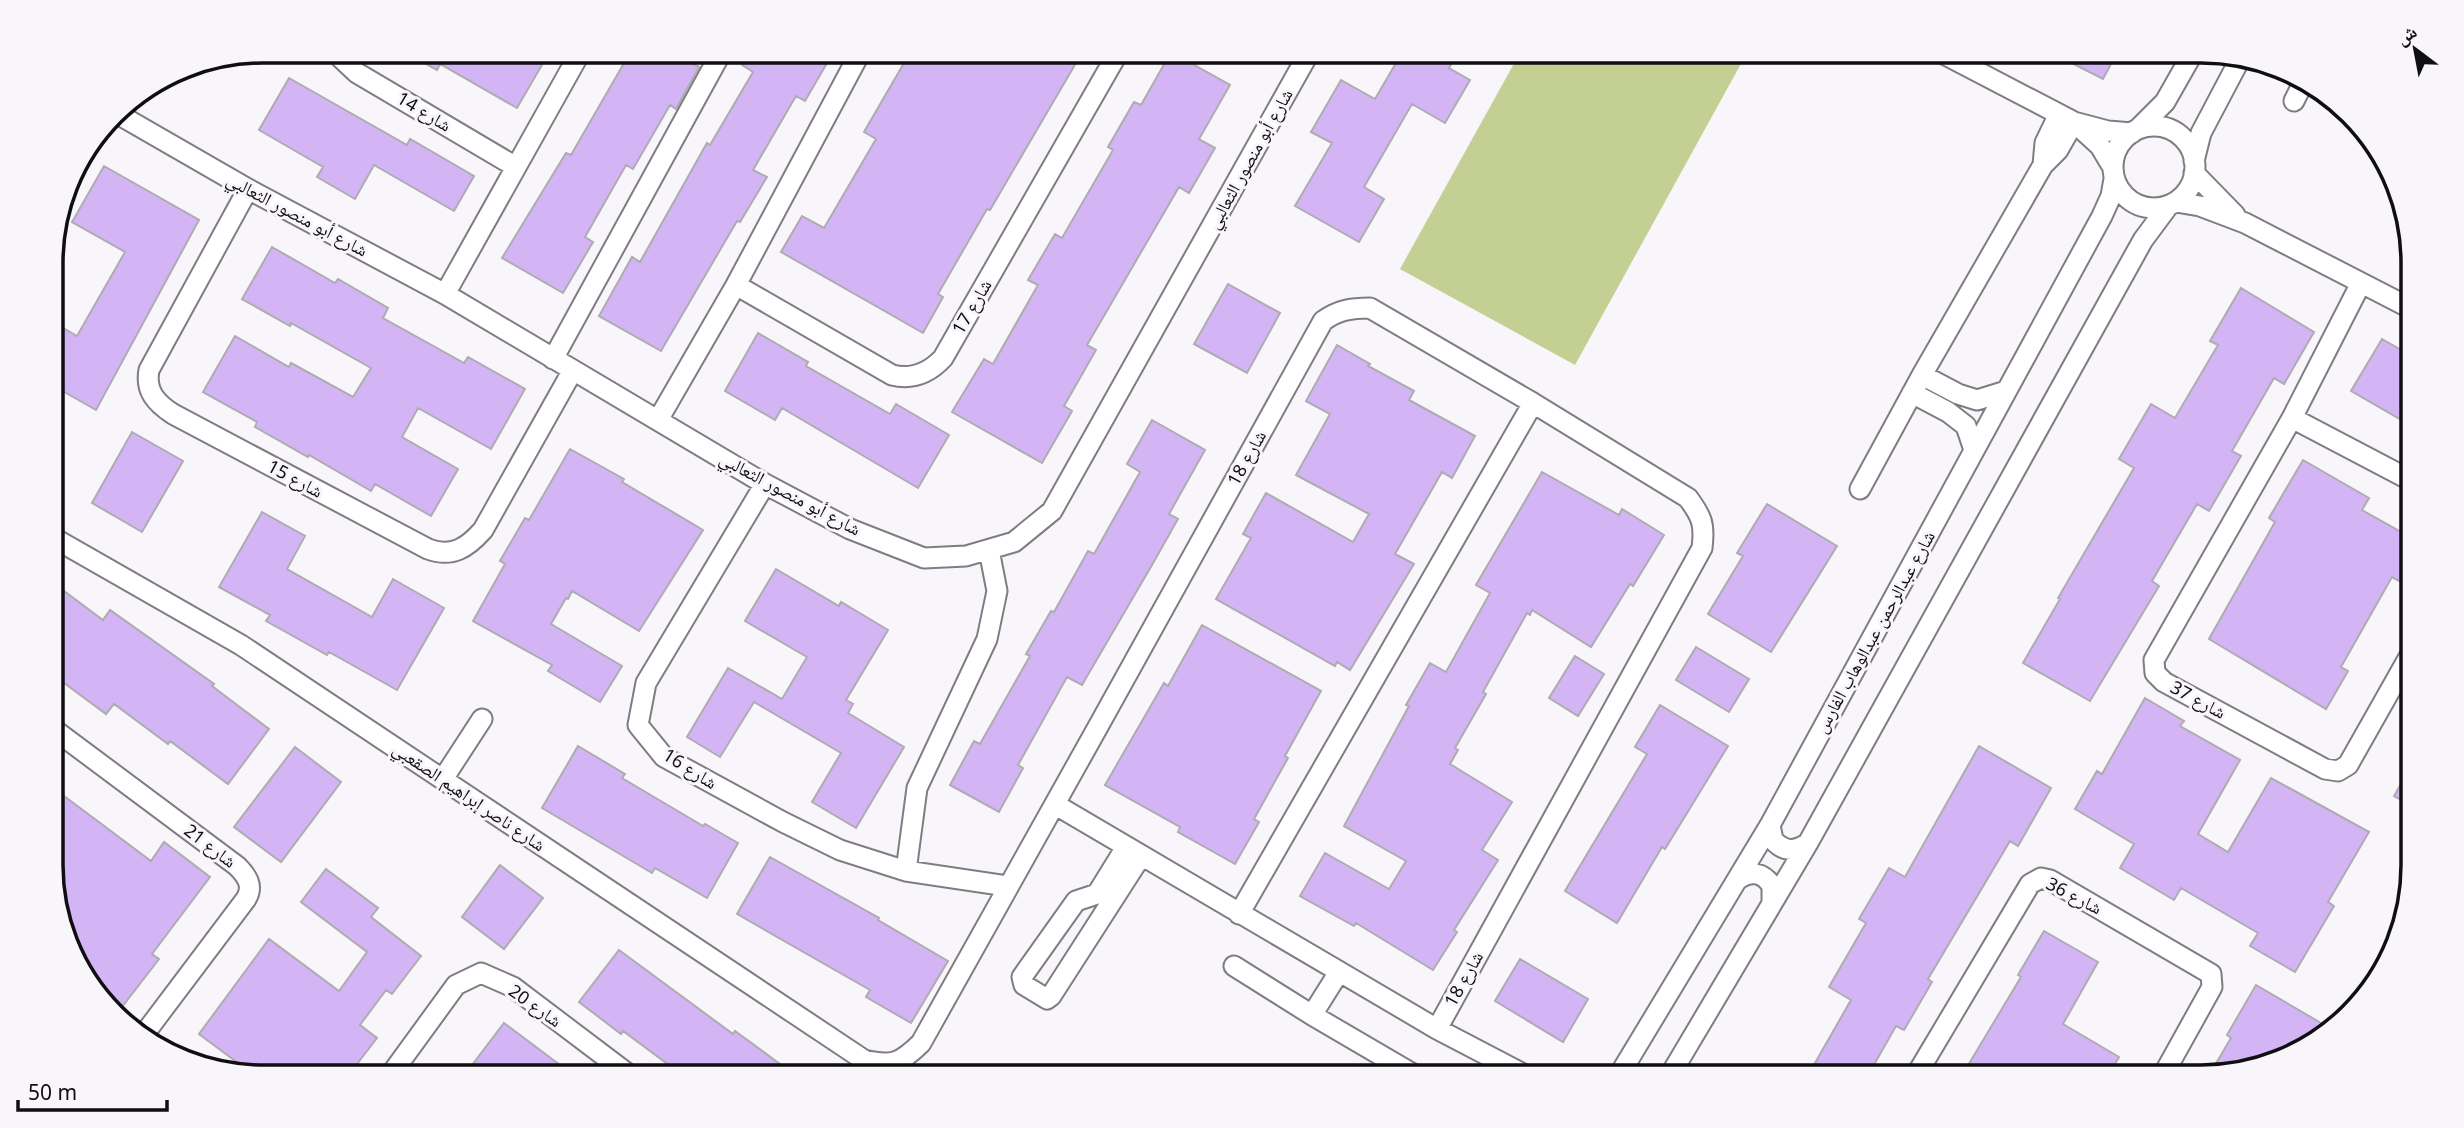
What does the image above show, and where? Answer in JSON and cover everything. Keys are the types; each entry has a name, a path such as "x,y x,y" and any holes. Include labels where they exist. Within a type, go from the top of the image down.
{"street":[{"name":"شارع 14","path":"347,63 357,72 516,167"},
{"path":"445,295 574,63"},
{"path":"553,359 715,63"},
{"path":"658,420 736,285 855,63"},
{"name":"شارع 17","path":"736,285 892,375 909,378 927,371 943,358 1111,63"},
{"name":"شارع أبو منصور الثعالبي","path":"126,119 248,189 445,295 765,484 850,529 924,558 966,556 1014,542 1052,511 1303,63"},
{"path":"1981,63 2066,118 2100,146 2119,190 2136,205 2147,208 2173,204 2200,206 2245,223 2401,303"},
{"path":"2113,172 2118,147 2165,102 2186,63"},
{"path":"1676,1065 1808,843 2143,240 2191,184 2201,132 2236,66"},
{"path":"2294,102 2300,89"},
{"path":"2066,118 2108,131 2135,131 2156,127 2174,131 2187,144 2194,167 2245,223"},
{"path":"1860,489 2043,165 2058,150 2066,118"},
{"name":"شارع عبدالرحمن عبدالوهاب الفارس","path":"1625,1065 1770,825 2102,216 2111,195 2113,172"},
{"name":"شارع 15","path":"248,189 149,370 149,391 173,414 428,549 446,554 464,548 483,530 573,370"},
{"name":"شارع 37","path":"2361,283 2292,418 2154,660 2155,673 2164,682 2325,769 2338,771 2348,765 2401,671"},
{"name":"شارع 18","path":"880,1064 907,1058 921,1043 1007,886 1056,805 1323,321 1335,313 1351,308 1370,308 1688,498 1699,513 1704,529 1702,548 1437,1029"},
{"path":"1922,375 1958,394 1977,400 2006,391"},
{"path":"1912,393 1948,412 1966,426 1974,450"},
{"path":"1239,914 1533,404"},
{"path":"2292,418 2401,475"},
{"name":"شارع 16","path":"765,484 646,683 638,725 664,757 840,850 906,871 1007,886"},
{"name":"شارع ناصر إبراهيم الصقعبي","path":"63,543 241,645 864,1060 880,1064"},
{"path":"906,871 917,788 987,639 997,591 989,550"},
{"path":"443,779 482,719"},
{"name":"شارع 21","path":"63,736 237,866 249,881 250,891 246,899 148,1028"},
{"path":"1056,805 1500,1065"},
{"path":"1770,825 1773,840 1786,850 1794,850 1808,843"},
{"path":"1104,899 1076,901 1022,978 1024,985 1042,998 1051,996 1104,899 1134,852"},
{"path":"1737,880 1752,873 1760,874 1772,886 1772,902"},
{"name":"شارع 36","path":"1922,1065 2030,884 2041,878 2062,886 2200,965 2211,974 2212,987 2169,1065"},
{"path":"1234,966 1397,1065"},
{"path":"1312,1015 1339,972"},
{"name":"شارع 20","path":"398,1065 456,985 481,973 513,987 616,1065"}],"green space":[{"path":"1514,63 1741,63 1575,365 1400,269"}],"building":[{"path":"425,63 543,63 517,108 440,64 437,70"},
{"path":"624,63 692,63 699,67 676,109 670,105 633,169 626,165 585,237 593,242 563,293 502,258 566,153 571,155"},
{"path":"827,63 805,101 796,96 753,170 767,177 740,222 737,221 661,351 599,316 632,257 640,262 707,143 710,145 753,72 742,65"},
{"path":"904,63 1076,63 938,294 943,297 923,333 781,252 802,216 824,228 876,139 864,132"},
{"path":"1165,63 1191,63 1230,85 1199,139 1215,148 1189,193 1179,187 1087,345 1096,350 1064,406 1072,411 1042,463 952,412 984,359 993,364 1038,285 1028,280 1055,234 1062,238 1113,150 1108,147 1134,102 1141,105"},
{"path":"1396,63 1452,63 1449,68 1470,80 1445,123 1412,104 1364,187 1384,199 1359,242 1295,206 1332,143 1311,132 1341,80 1375,99"},
{"path":"2072,63 2112,63 2103,79"},
{"path":"289,78 407,145 410,139 474,176 454,211 374,165 355,199 317,177 323,167 259,130"},
{"path":"104,166 199,220 96,410 63,391 63,328 77,336 125,252 72,222"},
{"path":"272,247 335,283 338,279 388,308 383,318 464,363 468,357 525,389 491,449 418,408 402,437 458,469 431,516 375,484 371,491 309,455 308,457 255,427 257,422 203,392 235,336 289,367 291,363 353,397 371,368 242,299"},
{"path":"1228,284 1280,313 1247,373 1194,344"},
{"path":"2241,288 2314,332 2284,384 2274,378 2232,451 2241,456 2209,511 2197,504 2152,581 2159,586 2090,701 2023,663 2134,468 2119,459 2151,404 2175,418 2218,345 2210,341"},
{"path":"758,333 808,362 806,366 890,414 896,404 949,435 918,488 782,408 775,420 725,391"},
{"path":"2382,339 2401,350 2401,420 2351,391"},
{"path":"1337,345 1370,364 1368,366 1414,391 1409,400 1475,436 1452,478 1442,472 1395,554 1414,564 1350,670 1337,662 1335,666 1216,599 1251,538 1243,534 1266,493 1353,542 1369,514 1296,475 1330,414 1306,401"},
{"path":"1152,420 1205,450 1169,514 1178,519 1152,565 1082,685 1067,677 1018,765 1023,768 999,812 950,785 974,741 980,744 1030,656 1026,654 1051,611 1054,612 1088,551 1094,554 1140,472 1127,464"},
{"path":"132,432 183,461 142,532 92,503"},
{"path":"570,449 624,479 622,482 703,530 639,631 572,591 568,599 566,598 551,624 622,666 600,702 548,671 552,665 473,621 505,564 500,561 525,518 529,520"},
{"path":"2303,460 2369,498 2362,510 2401,532 2401,582 2392,577 2341,667 2348,671 2326,709 2209,639 2275,522 2269,518"},
{"path":"1542,472 1619,515 1622,509 1664,535 1591,647 1532,610 1530,615 1527,613 1483,692 1486,694 1455,748 1458,750 1450,764 1512,802 1482,850 1498,860 1454,930 1457,932 1433,970 1356,923 1354,926 1300,896 1325,853 1389,889 1406,861 1344,826 1430,663 1446,672 1490,593 1476,585"},
{"path":"1767,504 1837,546 1771,652 1708,614 1743,556 1737,553"},
{"path":"262,512 305,536 287,569 372,617 393,579 444,608 397,690 266,621 270,615 219,587"},
{"path":"776,569 839,606 841,602 888,630 846,700 853,704 848,713 904,747 856,828 812,802 841,753 754,702 720,757 687,737 728,668 782,699 807,657 745,621"},
{"path":"63,590 103,620 110,610 214,684 212,686 269,729 228,784 114,704 106,714 63,682"},
{"path":"1202,625 1321,691 1285,756 1288,758 1254,819 1259,822 1235,864 1178,832 1180,827 1105,785 1164,683 1168,686"},
{"path":"1696,647 1749,679 1729,712 1676,680"},
{"path":"1575,656 1604,674 1578,716 1549,698"},
{"path":"2145,698 2184,721 2180,726 2240,760 2198,834 2228,852 2271,778 2369,832 2328,902 2334,906 2295,972 2250,946 2258,933 2181,888 2174,900 2120,868 2134,844 2075,809 2097,771 2102,774"},
{"path":"1660,705 1728,746 1665,849 1662,847 1617,923 1565,891 1647,754 1635,747"},
{"path":"578,746 625,774 622,778 703,826 705,824 738,843 707,898 655,868 652,873 542,808"},
{"path":"1979,746 2051,788 2018,846 2010,841 1928,979 1932,982 1904,1030 1896,1026 1874,1065 1814,1065 1851,1000 1829,987 1866,923 1859,919 1889,868 1905,877"},
{"path":"295,747 341,782 281,862 234,827"},
{"path":"2401,784 2401,800 2394,796"},
{"path":"63,795 151,861 164,842 210,877 152,954 159,959 122,1006 104,987 90,965 78,941 65,891"},
{"path":"770,857 879,918 878,920 948,961 911,1023 866,997 870,990 737,914"},
{"path":"500,865 543,898 504,949 462,917"},
{"path":"326,869 378,908 371,917 421,956 392,994 386,990 360,1025 377,1038 356,1065 238,1063 199,1034 269,939 339,991 367,952 301,902"},
{"path":"2044,931 2098,962 2063,1024 2119,1057 2114,1065 1968,1065 2021,977 2018,975"},
{"path":"619,950 733,1034 735,1031 781,1065 669,1065 579,1002"},
{"path":"1520,959 1588,999 1563,1042 1495,1001"},
{"path":"2256,985 2321,1023 2301,1038 2277,1050 2215,1065 2231,1038 2227,1035"},
{"path":"504,1023 560,1065 472,1065"}]}
